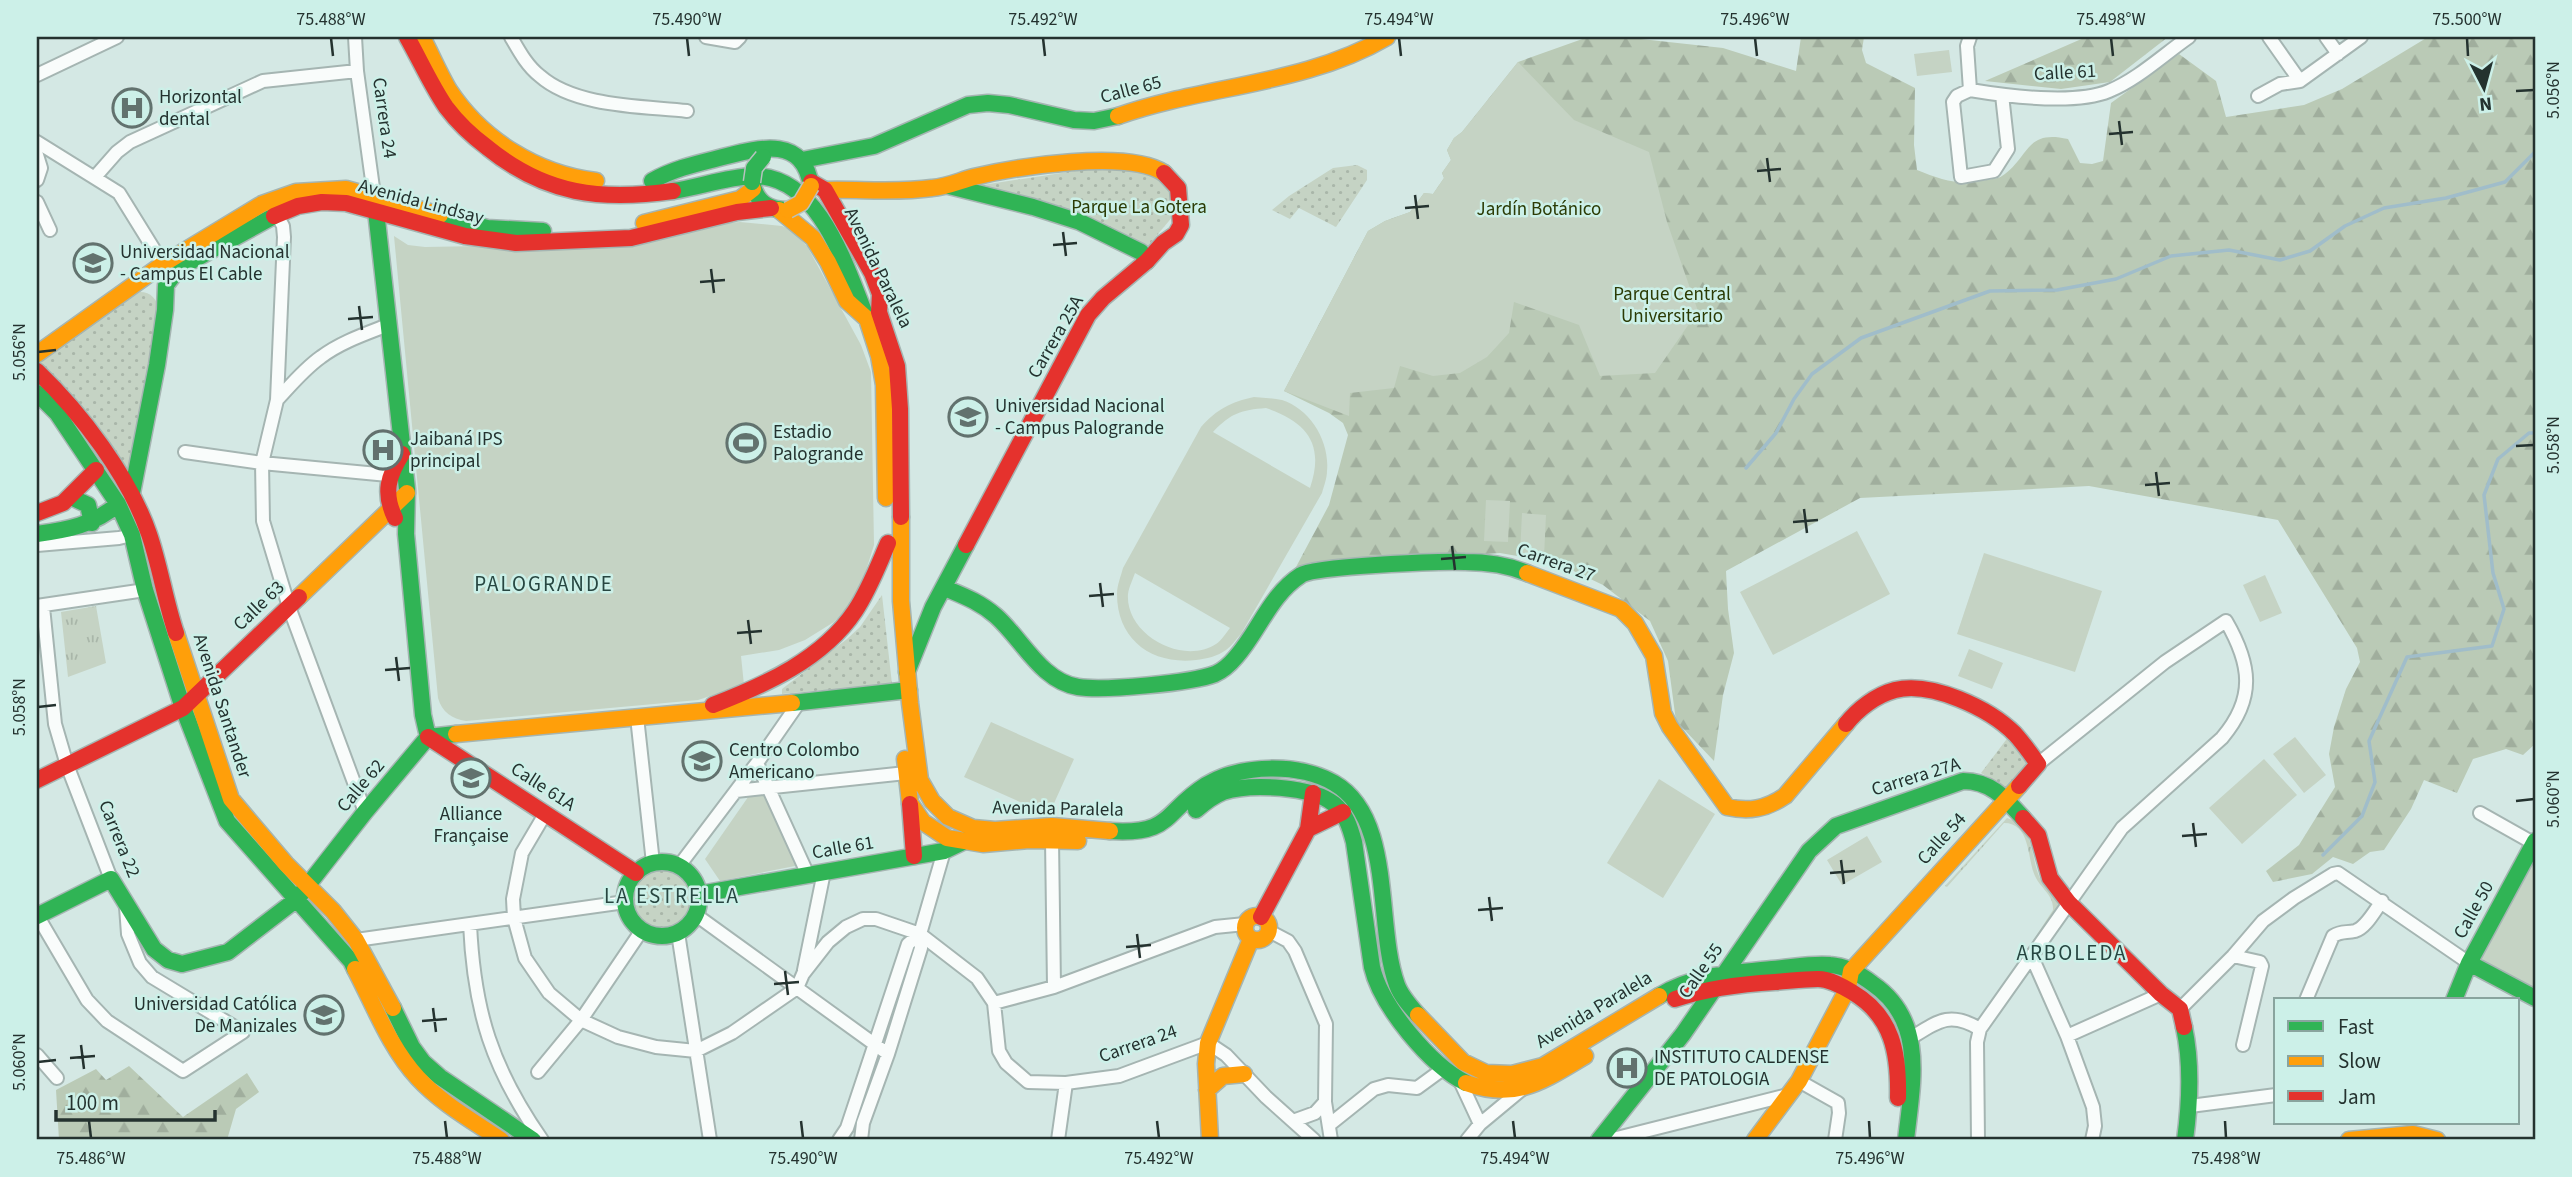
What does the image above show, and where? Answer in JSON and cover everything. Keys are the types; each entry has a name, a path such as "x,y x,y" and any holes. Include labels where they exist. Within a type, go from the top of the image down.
{"main road":[{"name":"Avenida Paralela","path":"407,37 455,118 533,179 568,189 606,193 677,191 723,178 748,176 767,177 788,184 802,193 820,219 851,280 892,345 899,381 901,601 907,672 903,691 925,791 939,810 949,818 971,827 989,829 1054,826 1137,831 1167,821 1204,786 1233,773 1295,772 1333,780 1344,787 1358,804 1369,825 1374,845 1383,924 1398,989 1456,1059 1467,1066 1483,1072 1508,1075 1525,1073 1543,1066 1678,984 1699,977 1821,965 1840,966 1882,989 1896,1003 1906,1021 1911,1038 1913,1072 1906,1140"},
{"name":"Avenida Paralela","path":"422,37 452,93 466,110 518,155 557,174 590,181 652,181 674,180 747,165 769,167 792,174 807,184 828,213 873,315 884,384 888,543 903,691 906,774 910,803 923,822 934,831 947,838 983,844 1052,840 1138,842 1155,840 1179,827 1211,796 1232,789 1299,789 1313,793 1343,812 1355,848 1372,969 1378,989 1388,1007 1443,1069 1460,1081 1485,1089 1522,1089 1544,1082 1673,1000 1715,988 1819,979 1833,981 1848,988 1879,1012 1889,1025 1895,1040 1899,1073 1895,1140"},
{"name":"Calle 65","path":"812,178 845,153 893,139 968,105 1009,105 1074,120 1094,121 1332,63 1362,52 1387,37"},
{"path":"652,181 670,171 746,151 762,148 780,151 792,153 837,210 872,273 880,294 873,315 847,300 813,238 779,209 761,202 752,185 754,168 763,157 780,151"},
{"name":"Carrera 25A","path":"907,672 933,607 1088,315 1102,298 1176,234 1181,225 1180,193 1174,183 1160,170 1123,162 1049,166 972,178 949,186"},
{"path":"779,209 801,203 812,178"},
{"path":"812,178 854,190 893,191 949,186 1080,222 1141,252 1147,261"},
{"name":"Avenida Lindsay","path":"132,493 165,310 166,285 173,273 277,215 298,206 322,202 375,203 487,228 513,231 608,230 740,199 752,185"},
{"name":"Avenida Lindsay","path":"37,354 163,264 271,200 296,192 346,189 375,203 476,238 516,243 631,238 737,212 779,209"},
{"path":"837,210 854,190"},
{"name":"Carrera 24","path":"375,203 407,488 406,534 423,715 428,737"},
{"path":"130,290 143,288 155,291 161,295 165,310"},
{"name":"Avenida Santander","path":"37,371 70,403 132,493 149,534 189,702 227,821 351,961 401,1056 417,1077 435,1094 501,1140"},
{"name":"Avenida Santander","path":"37,393 57,413 118,504 132,535 145,590 231,799 356,940 377,975 412,1047 423,1062 440,1077 533,1140"},
{"path":"388,475 402,454"},
{"path":"37,513 50,512 64,505 96,470"},
{"path":"388,475 397,474 407,488"},
{"name":"Carrera 24","path":"388,475 387,495 390,509 406,534"},
{"name":"Calle 63","path":"37,780 189,702 390,509 407,488"},
{"path":"72,497 90,508 92,523"},
{"path":"37,534 64,531 92,523 118,504"},
{"path":"761,706 751,698 839,631 863,598 888,543"},
{"name":"Carrera 27","path":"944,587 980,603 998,618 1044,670 1058,680 1076,687 1095,688 1191,680 1218,673 1236,657 1275,599 1303,573 1354,567 1465,562 1505,566 1620,609 1635,623 1654,656 1663,713 1681,744 1727,807 1739,810 1765,809 1774,804 1785,796 1854,714 1867,704 1898,690 1941,693 1992,717 2013,733 2038,764"},
{"path":"692,713 765,685"},
{"path":"428,737 903,691"},
{"name":"Calle 62","path":"126,906 154,949 168,960 182,964 228,952 297,899 365,811 428,737"},
{"name":"Calle 61A","path":"428,737 636,873"},
{"name":"Calle 54","path":"1851,971 2038,764"},
{"name":"Carrera 27A","path":"1836,826 1963,781 1977,781 1989,785 2006,799 2038,835 2050,878 2069,903 2161,994 2180,1009"},
{"path":"1210,1140 1206,1063 1208,1043 1256,928 1308,830 1313,793"},
{"path":"910,803 914,856"},
{"path":"1308,830 1343,812"},
{"name":"Calle 55","path":"1599,1140 1683,1034 1809,851 1836,826"},
{"name":"Calle 61","path":"700,894 944,851 989,829"},
{"name":"Calle 50","path":"2455,998 2469,963 2535,843"},
{"path":"653,863 679,866 694,879 700,894 696,915 685,929 678,933 659,936 642,930 629,917 625,902 627,886 636,873 653,863"},
{"path":"37,916 111,878"},
{"name":"Carrera 22","path":"111,878 126,906"},
{"path":"2469,963 2535,998"},
{"path":"1755,1140 1800,1081 1848,988 1851,971"},
{"path":"2180,1009 2188,1044 2190,1106 2185,1140"},
{"path":"1207,1090 1223,1076 1244,1074"},
{"path":"2349,1140 2414,1132 2437,1140"}],"street":[{"path":"37,75 117,37"},
{"name":"Carrera 24","path":"355,37 375,203"},
{"path":"511,37 524,59 540,77 562,90 585,99 687,111"},
{"path":"706,37 737,39"},
{"path":"1970,37 1967,46 1970,90 1957,96 1953,102 1961,177 1994,171 2008,149 2002,95"},
{"name":"Calle 61","path":"1970,90 2002,95 2091,96 2123,84 2189,37"},
{"path":"2269,37 2300,81"},
{"path":"2326,37 2338,54"},
{"path":"2258,96 2280,85 2300,81 2361,37"},
{"path":"95,177 117,152 130,142 262,80 357,71"},
{"path":"37,180 41,168 40,151 95,177 118,193 163,264"},
{"path":"37,202 50,230"},
{"path":"277,215 283,226 284,237 276,400 262,463 263,521 289,607 365,811"},
{"path":"276,400 322,356 388,325"},
{"path":"185,452 262,463 388,475"},
{"path":"37,545 132,535"},
{"path":"40,607 145,590"},
{"name":"Carrera 22","path":"40,607 55,724 67,765 111,878"},
{"name":"Calle 54","path":"2038,764 2165,662 2226,621 2238,642 2247,673 2245,696 2235,722 2222,738 2122,828 2069,903"},
{"path":"679,866 800,701"},
{"path":"637,717 653,863"},
{"path":"545,814 522,853 513,899 514,918 526,958 537,976 549,993 581,1020 618,1037 656,1048 696,1051 732,1033 797,988 803,974 811,933 816,874 757,763"},
{"path":"736,791 906,774"},
{"path":"2480,813 2535,843"},
{"path":"1052,840 1054,987"},
{"path":"861,1140 863,1123 888,1054 920,948 920,934 944,851"},
{"path":"2180,1009 2234,956 2263,921 2294,898 2338,873 2469,963"},
{"path":"2307,998 2333,936 2342,931 2355,931 2382,901"},
{"path":"356,940 625,902"},
{"path":"1978,1140 1977,1042 1980,1029 2069,903"},
{"name":"Carrera 22","path":"37,916 87,1000 107,1021 183,1071 243,1032 152,977 140,963 128,934 126,906"},
{"path":"696,915 888,1054"},
{"path":"803,974 828,942 846,927 863,919 876,919 920,934 977,978 994,1003 1054,987 1215,927 1256,928 1288,941 1295,951 1326,1024 1325,1102 1331,1140"},
{"path":"470,924 472,971 481,1018 502,1074 518,1105 542,1140"},
{"path":"538,1072 581,1020 642,930"},
{"path":"678,933 710,1140"},
{"path":"811,933 818,941 828,942"},
{"path":"839,1140 848,1128 908,944 920,934"},
{"path":"2234,956 2260,962 2262,966 2243,1045"},
{"path":"2032,957 2067,1036 2093,1107 2095,1126 2092,1140"},
{"path":"2067,1036 2161,994"},
{"name":"Carrera 24","path":"994,1003 999,1051 1006,1063 1028,1082 1066,1083 1119,1076 1208,1043 1226,1055 1314,1140"},
{"path":"1911,1038 1937,1022 1954,1018 1967,1021 1980,1029"},
{"path":"37,1055 57,1079"},
{"path":"1467,1140 1480,1124 1522,1089 1543,1066"},
{"path":"1329,1125 1374,1089 1388,1085 1417,1088 1443,1069"},
{"path":"1460,1081 1480,1124"},
{"path":"1800,1081 1838,1103 1835,1140"},
{"path":"1058,1140 1066,1083"},
{"path":"1609,1140 1788,1095"},
{"path":"2190,1106 2274,1095"},
{"path":"1293,1121 1315,1113 1325,1102"}],"green space":[{"name":"Parque Central Universitario","path":"1588,37 1623,37 1723,48 1796,71 1801,37 1864,37 1862,50 1866,63 1915,88 1914,145 1917,170 1943,179 1977,182 2000,177 2011,169 2029,147 2043,138 2068,139 2080,163 2103,161 2111,103 2179,54 2216,81 2226,117 2304,105 2342,89 2428,37 2535,37 2535,744 2523,755 2506,749 2473,759 2457,793 2424,780 2411,809 2384,850 2370,852 2353,864 2333,857 2312,874 2273,882 2266,871 2299,845 2335,787 2329,754 2346,689 2360,662 2357,648 2278,520 2089,486 1860,498 1726,571 1734,653 1723,695 1714,761 1676,721 1668,661 1650,621 1603,585 1557,563 1500,553 1296,567 1329,505 1348,435 1343,423 1329,413 1284,391 1368,231 1385,221 1410,212 1424,193 1433,194 1444,178 1442,173 1451,160 1447,150 1454,138 1462,132 1518,62"},
{"path":"2086,37 2168,37 2110,82 2061,89 1985,81"},
{"path":"1949,50 1952,72 1917,76 1914,54"},
{"name":"Jardín Botánico","path":"1518,62 1574,120 1649,152 1667,222 1698,311 1655,373 1600,376 1579,325 1514,302 1509,333 1487,357 1460,373 1433,376 1400,366 1394,388 1350,393 1349,416 1284,391 1368,231 1385,221 1410,212 1424,193 1433,194 1444,178 1442,173 1451,160 1447,150 1454,138 1462,132"},
{"path":"1357,165 1367,170 1367,180 1336,227 1299,208 1290,219 1272,210 1333,168"},
{"name":"Parque La Gotera","path":"1094,168 1146,173 1156,176 1169,187 1174,215 1147,247 976,186"},
{"path":"740,222 782,226 791,230 807,246 861,345 871,372 874,545 858,596 834,622 805,640 779,650 741,656 744,685 698,700 466,721 452,717 442,707 438,698 394,236 408,245 425,247 480,246"},
{"path":"140,292 153,297 159,310 127,478 37,362"},
{"path":"1254,397 1282,400 1292,404 1316,428 1327,460 1322,493 1241,634 1230,647 1204,659 1165,658 1140,646 1123,624 1117,594 1123,568 1201,427 1213,415 1231,404","holes":["1266,408 1292,420 1309,437 1315,459 1310,488 1213,432 1237,414","1135,573 1230,628 1218,643 1202,650 1187,651 1158,642 1136,622 1130,609 1128,594"]},
{"path":"1486,500 1510,501 1508,542 1484,541"},
{"path":"1522,513 1546,515 1544,557 1520,554"},
{"path":"1857,531 1890,594 1773,655 1740,592"},
{"path":"1984,553 2102,591 2075,672 1957,634"},
{"path":"2265,575 2282,613 2260,622 2243,585"},
{"path":"882,595 892,684 782,694 782,689 860,627"},
{"path":"96,606 106,663 68,677 61,612"},
{"path":"1969,649 2003,663 1992,689 1958,676"},
{"path":"991,722 1074,759 1047,814 964,777"},
{"path":"2009,736 2031,762 2009,789 1981,773"},
{"path":"2295,737 2326,775 2304,793 2273,754"},
{"path":"2264,759 2297,795 2242,844 2209,808"},
{"path":"762,777 800,865 720,881 705,859"},
{"path":"1659,779 1715,814 1663,898 1607,863"},
{"path":"2007,818 2023,828 2028,836 2041,880 2059,908 2001,990 2053,910 2049,896 2032,869 2024,835 2013,825 2004,823 1947,887 1945,886"},
{"path":"1867,836 1882,862 1842,885 1827,860"},
{"path":"2535,858 2535,993 2483,962 2479,953"},
{"path":"656,869 668,869 687,882 692,899 690,911 679,924 668,929 656,929 637,916 632,905 632,893 645,874"},
{"path":"129,1066 183,1117 247,1073 259,1092 236,1109 227,1140 59,1140 56,1090 96,1069 106,1080"}],"waterway":[{"path":"1746,468 1776,433 1794,399 1812,374 1861,338 1990,291 2057,290 2116,279 2171,256 2229,250 2280,260 2310,251 2345,226 2384,208 2446,198 2505,182 2535,152"},
{"path":"2323,855 2362,816 2375,782 2369,741 2407,657 2492,646 2504,609 2493,573 2484,495 2498,459 2529,433 2535,433"}],"traffic: fast":[{"path":"802,160 874,146 968,105 1009,105 1074,120 1094,121 1118,116"},
{"path":"652,181 701,162 747,151 776,149 788,151 798,158 806,169 811,186"},
{"path":"752,182 754,168 763,157"},
{"path":"673,191 753,176 776,180 796,191 813,207 827,228 850,275 867,319"},
{"path":"752,182 756,195 764,204 788,210"},
{"path":"949,186 1080,222 1141,252 1147,261"},
{"path":"375,202 407,489 406,534 423,715 428,737"},
{"path":"440,215 487,228 543,231"},
{"path":"132,493 157,365 166,285 179,268 274,216"},
{"path":"37,393 57,413 118,504 132,535 145,590 182,705 227,821 351,961 355,969"},
{"path":"71,497 88,505 92,523"},
{"path":"37,534 80,525 99,517 118,504"},
{"path":"907,672 933,607 966,545"},
{"path":"945,588 978,603 996,616 1053,677 1078,687 1107,688 1168,683 1218,673 1232,662 1290,583 1311,572 1379,565 1452,562 1496,564 1527,573"},
{"path":"792,703 909,690"},
{"path":"37,916 111,879 154,949 168,960 182,964 228,952 297,899 428,737 456,734"},
{"path":"1110,831 1146,829 1157,825 1206,785 1236,773 1287,769 1320,776 1334,783 1353,799 1366,821 1375,847 1380,875 1390,961 1399,989 1418,1015"},
{"path":"1599,1140 1683,1034 1809,851 1836,826 1963,781 1990,787 2023,818"},
{"path":"1196,810 1223,792 1264,787 1311,793 1334,804 1342,812 1354,842 1372,967 1377,982 1396,1016 1423,1049 1437,1063 1466,1083"},
{"path":"700,894 944,851 969,839"},
{"path":"2455,998 2469,963 2535,841"},
{"path":"662,862 683,868 693,878 699,899 693,920 683,930 662,936 641,930 631,920 625,899 631,878 641,868 662,862"},
{"path":"2469,963 2535,998"},
{"path":"1659,996 1685,983 1742,972 1823,965 1842,967 1858,974 1890,999 1902,1016 1909,1035 1912,1076 1906,1140"},
{"path":"393,1008 412,1047 423,1062 440,1077 533,1140"},
{"path":"2184,1027 2189,1084 2185,1140"}],"traffic: slow":[{"path":"422,37 449,90 462,108 494,139 513,152 553,171 596,181"},
{"path":"1118,116 1186,97 1289,75 1356,53 1387,37"},
{"path":"825,190 906,190 937,187 992,173 1071,162 1125,162 1147,166 1164,173"},
{"path":"788,210 801,203 811,186"},
{"path":"37,354 163,264 262,204 296,192 346,189 440,215"},
{"path":"644,223 740,199 753,189"},
{"path":"779,210 813,238 847,301 867,319 879,356 884,385 886,498"},
{"path":"299,597 407,493"},
{"path":"901,517 901,601 910,703 920,780 932,801 948,817 973,828 995,830 1052,826 1110,831"},
{"path":"1527,573 1621,609 1635,623 1654,656 1663,713 1727,807 1757,808 1785,796 1846,724"},
{"path":"176,633 231,799 356,940 393,1008"},
{"path":"456,734 792,703"},
{"path":"905,759 910,803 923,822 947,838 983,844 1029,840 1078,841"},
{"path":"1755,1140 1799,1081 1848,988 1851,971 2019,786"},
{"path":"1257,916 1266,919 1269,928 1266,937 1257,940 1248,937 1245,928 1248,919 1257,916"},
{"path":"1210,1140 1206,1064 1208,1043 1251,939"},
{"path":"355,969 391,1040 418,1078 447,1104 501,1140"},
{"path":"1418,1015 1463,1062 1486,1073 1512,1074 1543,1066 1659,996"},
{"path":"1466,1083 1500,1090 1515,1089 1542,1080 1585,1056"},
{"path":"1207,1090 1223,1076 1244,1074"},
{"path":"2349,1140 2413,1134 2437,1140"}],"traffic: jam":[{"path":"407,37 446,107 476,139 510,164 531,176 575,191 622,195 673,191"},
{"path":"966,545 1088,315 1103,298 1176,234 1181,225 1178,188 1164,173"},
{"path":"811,182 825,190 872,273 880,294 879,312 897,366 901,517"},
{"path":"274,216 298,206 322,202 346,203 465,236 516,243 631,238 737,212 771,208"},
{"path":"37,371 102,446 129,490 149,534 176,633"},
{"path":"395,518 388,493 390,477 402,454"},
{"path":"37,513 63,503 96,470"},
{"path":"713,705 792,669 827,643 860,603 888,543"},
{"path":"37,780 183,708 299,597"},
{"path":"1846,724 1868,703 1895,690 1925,689 1959,699 2004,724 2018,737 2038,764 2019,786"},
{"path":"428,737 636,873"},
{"path":"1261,917 1308,829 1313,793"},
{"path":"910,804 914,856"},
{"path":"1308,829 1343,812"},
{"path":"2023,818 2038,835 2050,878 2069,903 2161,994 2180,1009 2184,1027"},
{"path":"1675,999 1712,989 1750,984 1818,979 1836,983 1866,1002 1885,1024 1895,1051 1898,1098"}],"place":[{"name":"Horizontal dental","path":"132,108"},
{"name":"Universidad Nacional - Campus El Cable","path":"93,263"},
{"name":"Universidad Nacional - Campus Palogrande","path":"968,417"},
{"name":"Estadio Palogrande","path":"746,443"},
{"name":"Jaibaná IPS principal","path":"383,450"},
{"name":"Centro Colombo Americano","path":"702,761"},
{"name":"Alliance Française","path":"471,778"},
{"name":"Universidad Católica De Manizales","path":"324,1015"},
{"name":"INSTITUTO CALDENSE DE PATOLOGIA","path":"1627,1068"}],"district":[{"name":"PALOGRANDE","path":"544,584"},
{"name":"LA ESTRELLA","path":"672,896"},
{"name":"ARBOLEDA","path":"2072,953"}]}
